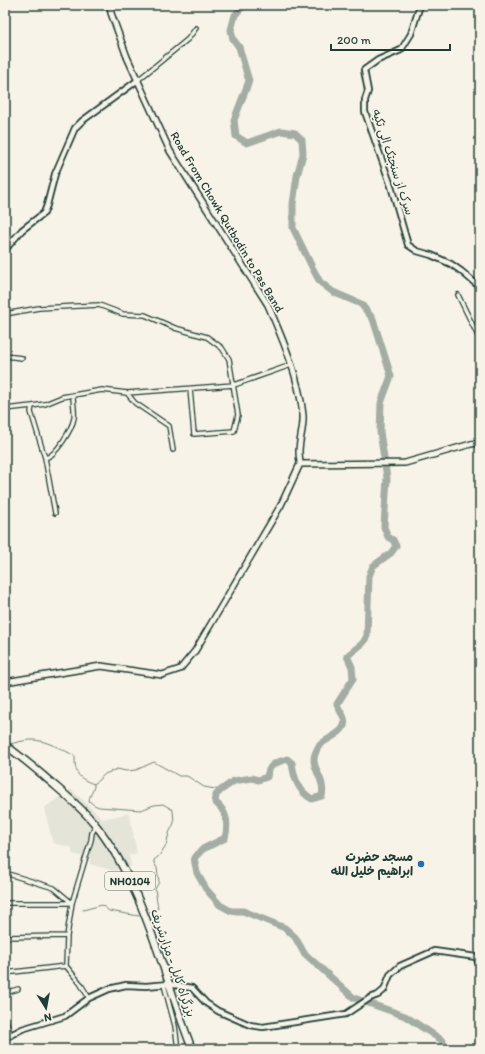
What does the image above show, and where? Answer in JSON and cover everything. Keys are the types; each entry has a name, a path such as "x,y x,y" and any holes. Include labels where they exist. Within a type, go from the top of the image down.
{"highway":[{"name":"بزرگراه کابل - مزارشریف","path":"5,745 75,803 96,826 124,868 142,908 167,984 192,1049"}],"main road":[{"name":"Road From Chowk Qutbodin to Pas Band","path":"110,5 110,13 170,151 268,305 279,331 300,397 303,417 302,438 299,451 300,464"},
{"path":"5,682 101,666 162,674 180,669 195,651 281,505 300,464 405,463 471,444 480,444"}],"street":[{"name":"سرک از سنجتک الی تکیه","path":"420,5 411,34 401,50 378,60 364,70 368,91 365,100 364,112 391,186 408,245 417,251 431,255 451,264 462,271 475,283 480,285"},
{"path":"5,250 22,230 44,213 55,174 75,128 82,121 138,80 188,39 196,28"},
{"path":"458,295 480,340"},
{"path":"5,314 39,308 99,305 123,314 145,315 175,328 207,337 222,348 229,359 238,415 234,431 194,434 190,389"},
{"path":"5,356 22,358"},
{"path":"5,409 45,404 62,397 102,390 127,394 234,385 291,365"},
{"path":"127,394 135,403 169,426 173,450"},
{"path":"45,458 49,458 67,435 74,419 73,396"},
{"path":"32,406 31,412 45,458 55,513"},
{"path":"89,998 80,983 66,966 67,936 72,903 92,833 96,826"},
{"path":"5,873 54,888 72,903"},
{"path":"5,903 72,903"},
{"path":"5,937 67,936"},
{"path":"5,1038 22,1029 65,1016 89,998 109,989 126,985 146,986 167,984 192,988 206,1003 218,1011 243,1023 263,1028 346,1014 384,990 390,975 400,966 434,951 476,957 480,966"},
{"path":"5,973 66,966"},
{"path":"167,984 178,1049"},
{"path":"5,993 18,989"},
{"path":"5,1018 11,1036"}],"shaded area":[{"path":"71,789 103,819 129,813 137,853 129,855 131,866 114,871 90,864 90,858 72,854 72,848 53,843 44,808"}],"waterway":[{"path":"244,5 235,15 231,30 233,39 239,47 249,81 234,120 236,136 247,143 281,131 295,133 302,140 303,154 297,176 293,204 293,228 320,282 333,292 361,304 373,319 391,376 381,403 380,432 387,478 384,527 388,537 393,540 396,546 391,553 373,566 369,576 367,636 363,643 347,656 352,667 353,679 337,704 345,723 343,728 336,735 318,747 315,754 315,764 322,784 322,796 312,799 303,792 294,774 292,763 287,759 271,766 267,777 258,780 252,778 234,781 216,795 215,802 222,809 227,822 225,838 203,849 194,858 197,873 206,889 220,905 231,911 243,911 285,928 295,937 304,953 354,998 405,1016 443,1041 444,1049"},
{"path":"9,744 26,740 36,740 59,748 75,756 78,774 94,784 105,774 117,769 126,771 136,770 154,762 179,776 187,776 204,787 221,790"},
{"path":"94,784 89,801 99,807 141,810 154,805 163,804 173,810 174,823 169,833 166,845 159,856 154,860 159,882 155,889 158,908 149,912"},
{"path":"83,910 102,905 109,911 139,916"}],"place":[{"name":"مسجد حضرت ابراهیم خلیل الله","path":"421,864"}]}
